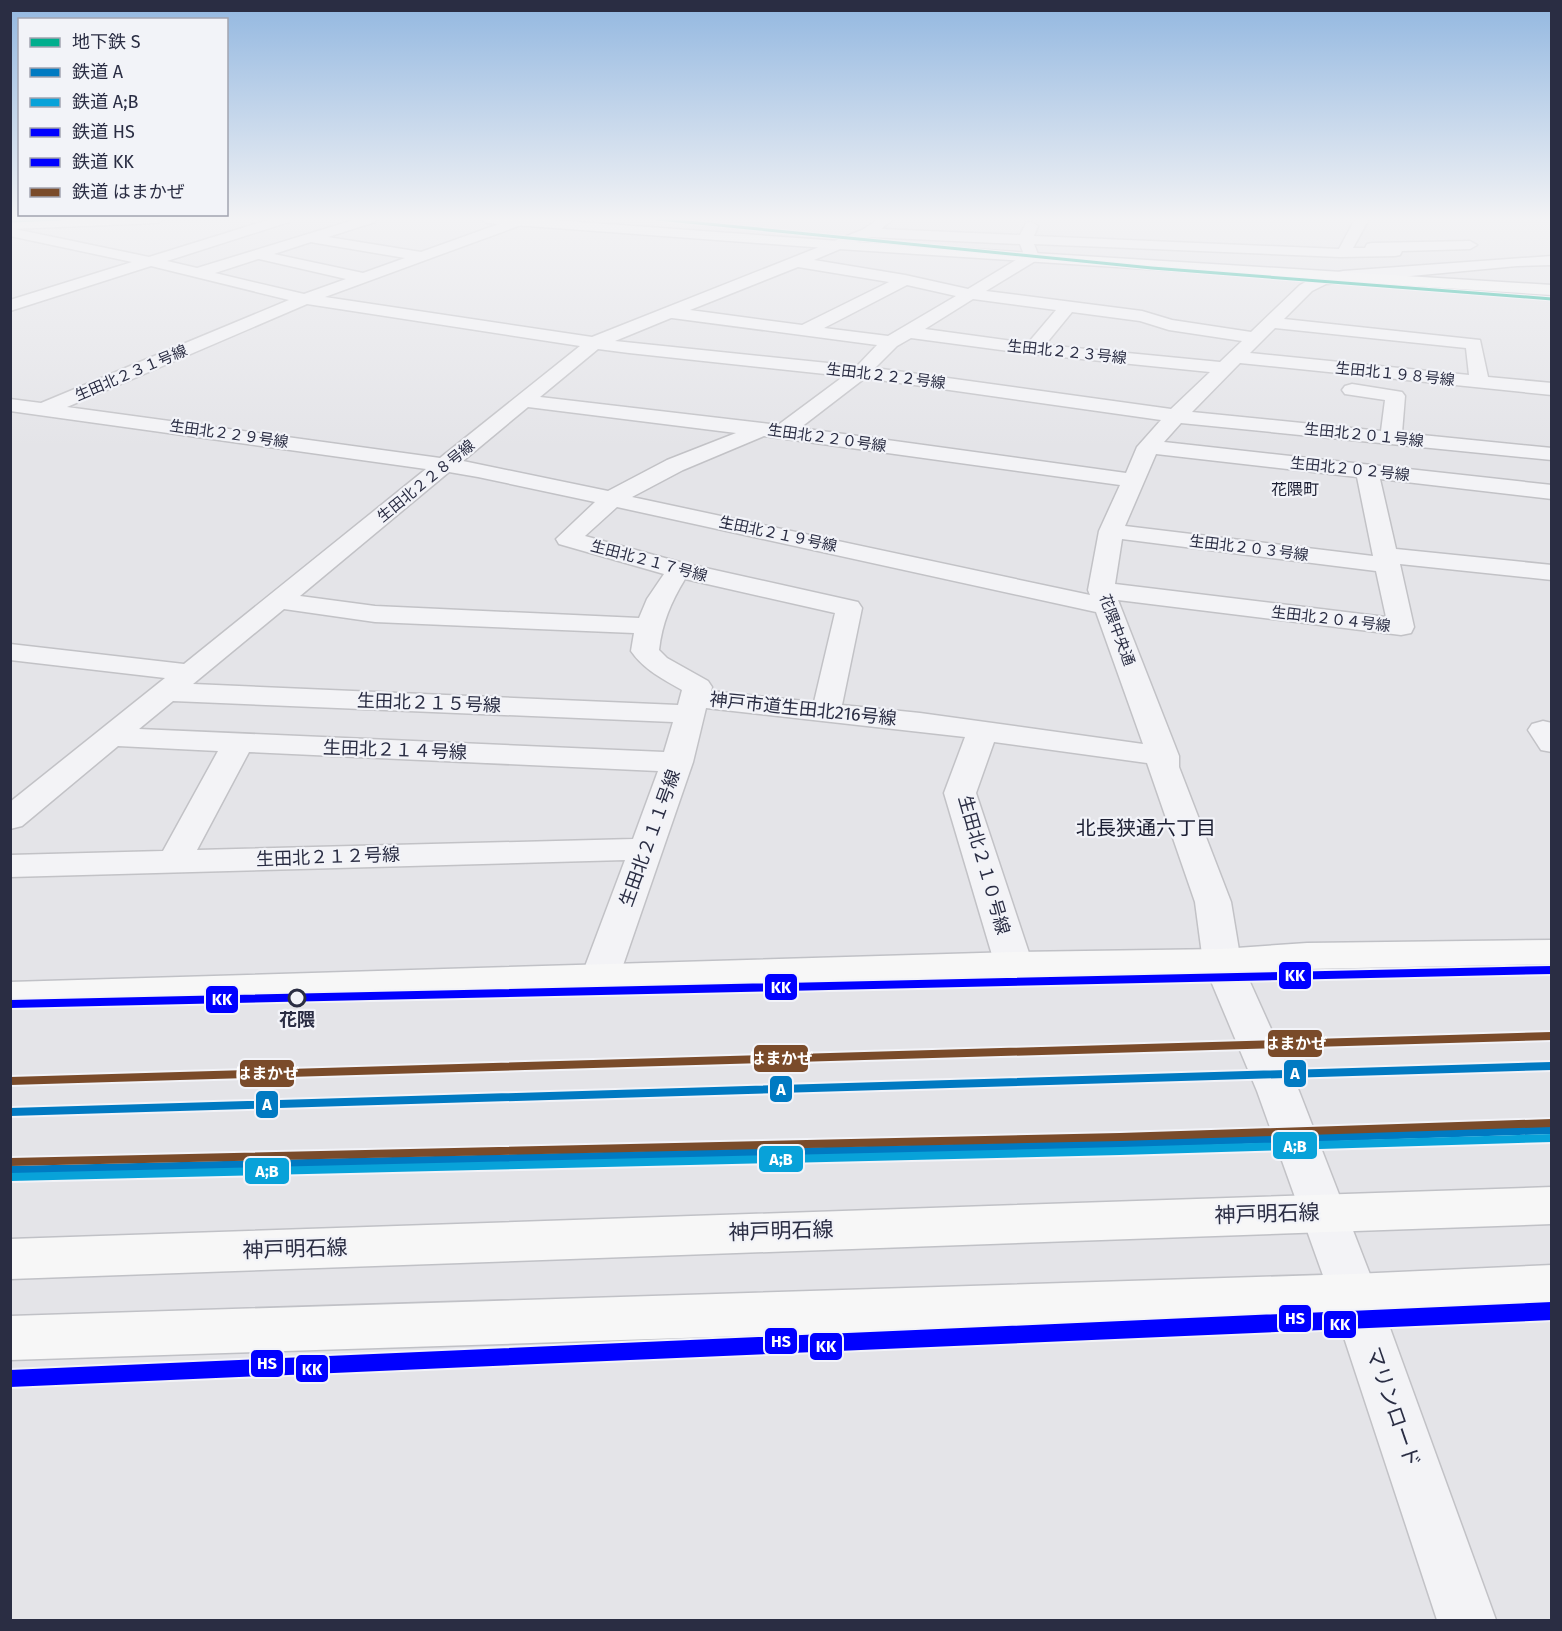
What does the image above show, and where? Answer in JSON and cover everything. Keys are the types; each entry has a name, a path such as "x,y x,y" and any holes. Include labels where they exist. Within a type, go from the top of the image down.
{"main road":[{"path":"10,995 1014,965 1222,962 1306,956 1551,952"},
{"name":"神戸明石線","path":"10,1259 1551,1205"},
{"path":"10,1338 1354,1295 1551,1286"}],"street":[{"path":"10,306 43,295"},
{"name":"生田北２２２号線","path":"289,295 406,316 629,348 861,372 1176,416"},
{"name":"生田北２３１号線","path":"10,425 315,295"},
{"name":"生田北２２８号線","path":"10,819 596,342 714,295"},
{"path":"806,330 875,295"},
{"name":"生田北２１７号線","path":"826,712 849,608 679,570 568,539 613,498 675,465 772,431 861,372 891,342 967,295"},
{"path":"978,295 1142,316 1169,325 1474,344 1479,382"},
{"name":"花隈中央通","path":"1222,962 1213,902 1105,598 1111,531 1131,480 1148,447 1176,416 1299,295"},
{"path":"1032,349 1068,306"},
{"path":"671,312 891,342"},
{"name":"生田北２２３号線","path":"908,332 1032,349 1232,362"},
{"name":"生田北１９８号線","path":"1232,362 1295,372 1479,382 1551,389"},
{"path":"1330,387 1395,396 1391,438"},
{"name":"生田北２２０号線","path":"523,401 772,431 1131,480"},
{"name":"生田北２２９号線","path":"10,405 447,464"},
{"name":"生田北２０１号線","path":"1176,416 1551,454"},
{"name":"生田北２０２号線","path":"1148,447 1551,492"},
{"name":"生田北２１９号線","path":"447,464 1105,598"},
{"name":"生田北２０４号線","path":"1105,598 1401,627 1367,470"},
{"name":"生田北２０３号線","path":"1111,531 1387,560 1551,573"},
{"path":"279,601 375,614 648,626 657,601 679,570"},
{"name":"神戸市道生田北216号線","path":"648,626 645,651 657,664 698,687 692,706 826,712 1163,756"},
{"path":"10,652 192,673"},
{"name":"生田北２１５号線","path":"168,692 692,706"},
{"name":"生田北２１１号線","path":"600,977 677,762 692,706"},
{"name":"生田北２１０号線","path":"983,731 960,793 1014,965"},
{"name":"生田北２１４号線","path":"113,737 677,762"},
{"path":"174,862 238,743"},
{"name":"生田北２１２号線","path":"10,866 646,849"},
{"name":"マリンロード","path":"1222,962 1278,1091 1354,1295 1467,1620"}],"metro line":[{"name":"S","path":"1502,295 1552,299"}],"rail line":[{"name":"KK","path":"10,1004 1552,970"},
{"name":"はまかぜ","path":"10,1081 1552,1036"},
{"name":"A","path":"10,1112 1552,1066"},
{"name":"はまかぜ","path":"10,1162 1120,1137 1552,1123"},
{"name":"A","path":"10,1170 1120,1144 1552,1130"},
{"name":"A;B","path":"10,1177 1120,1151 1552,1138"},
{"name":"HS","path":"10,1375 1552,1307"},
{"name":"KK","path":"10,1382 1552,1315"}],"place":[{"name":"花隈","path":"297,998"}],"district":[{"name":"花隈町","path":"1295,489"},
{"name":"北長狭通六丁目","path":"1146,828"}]}
